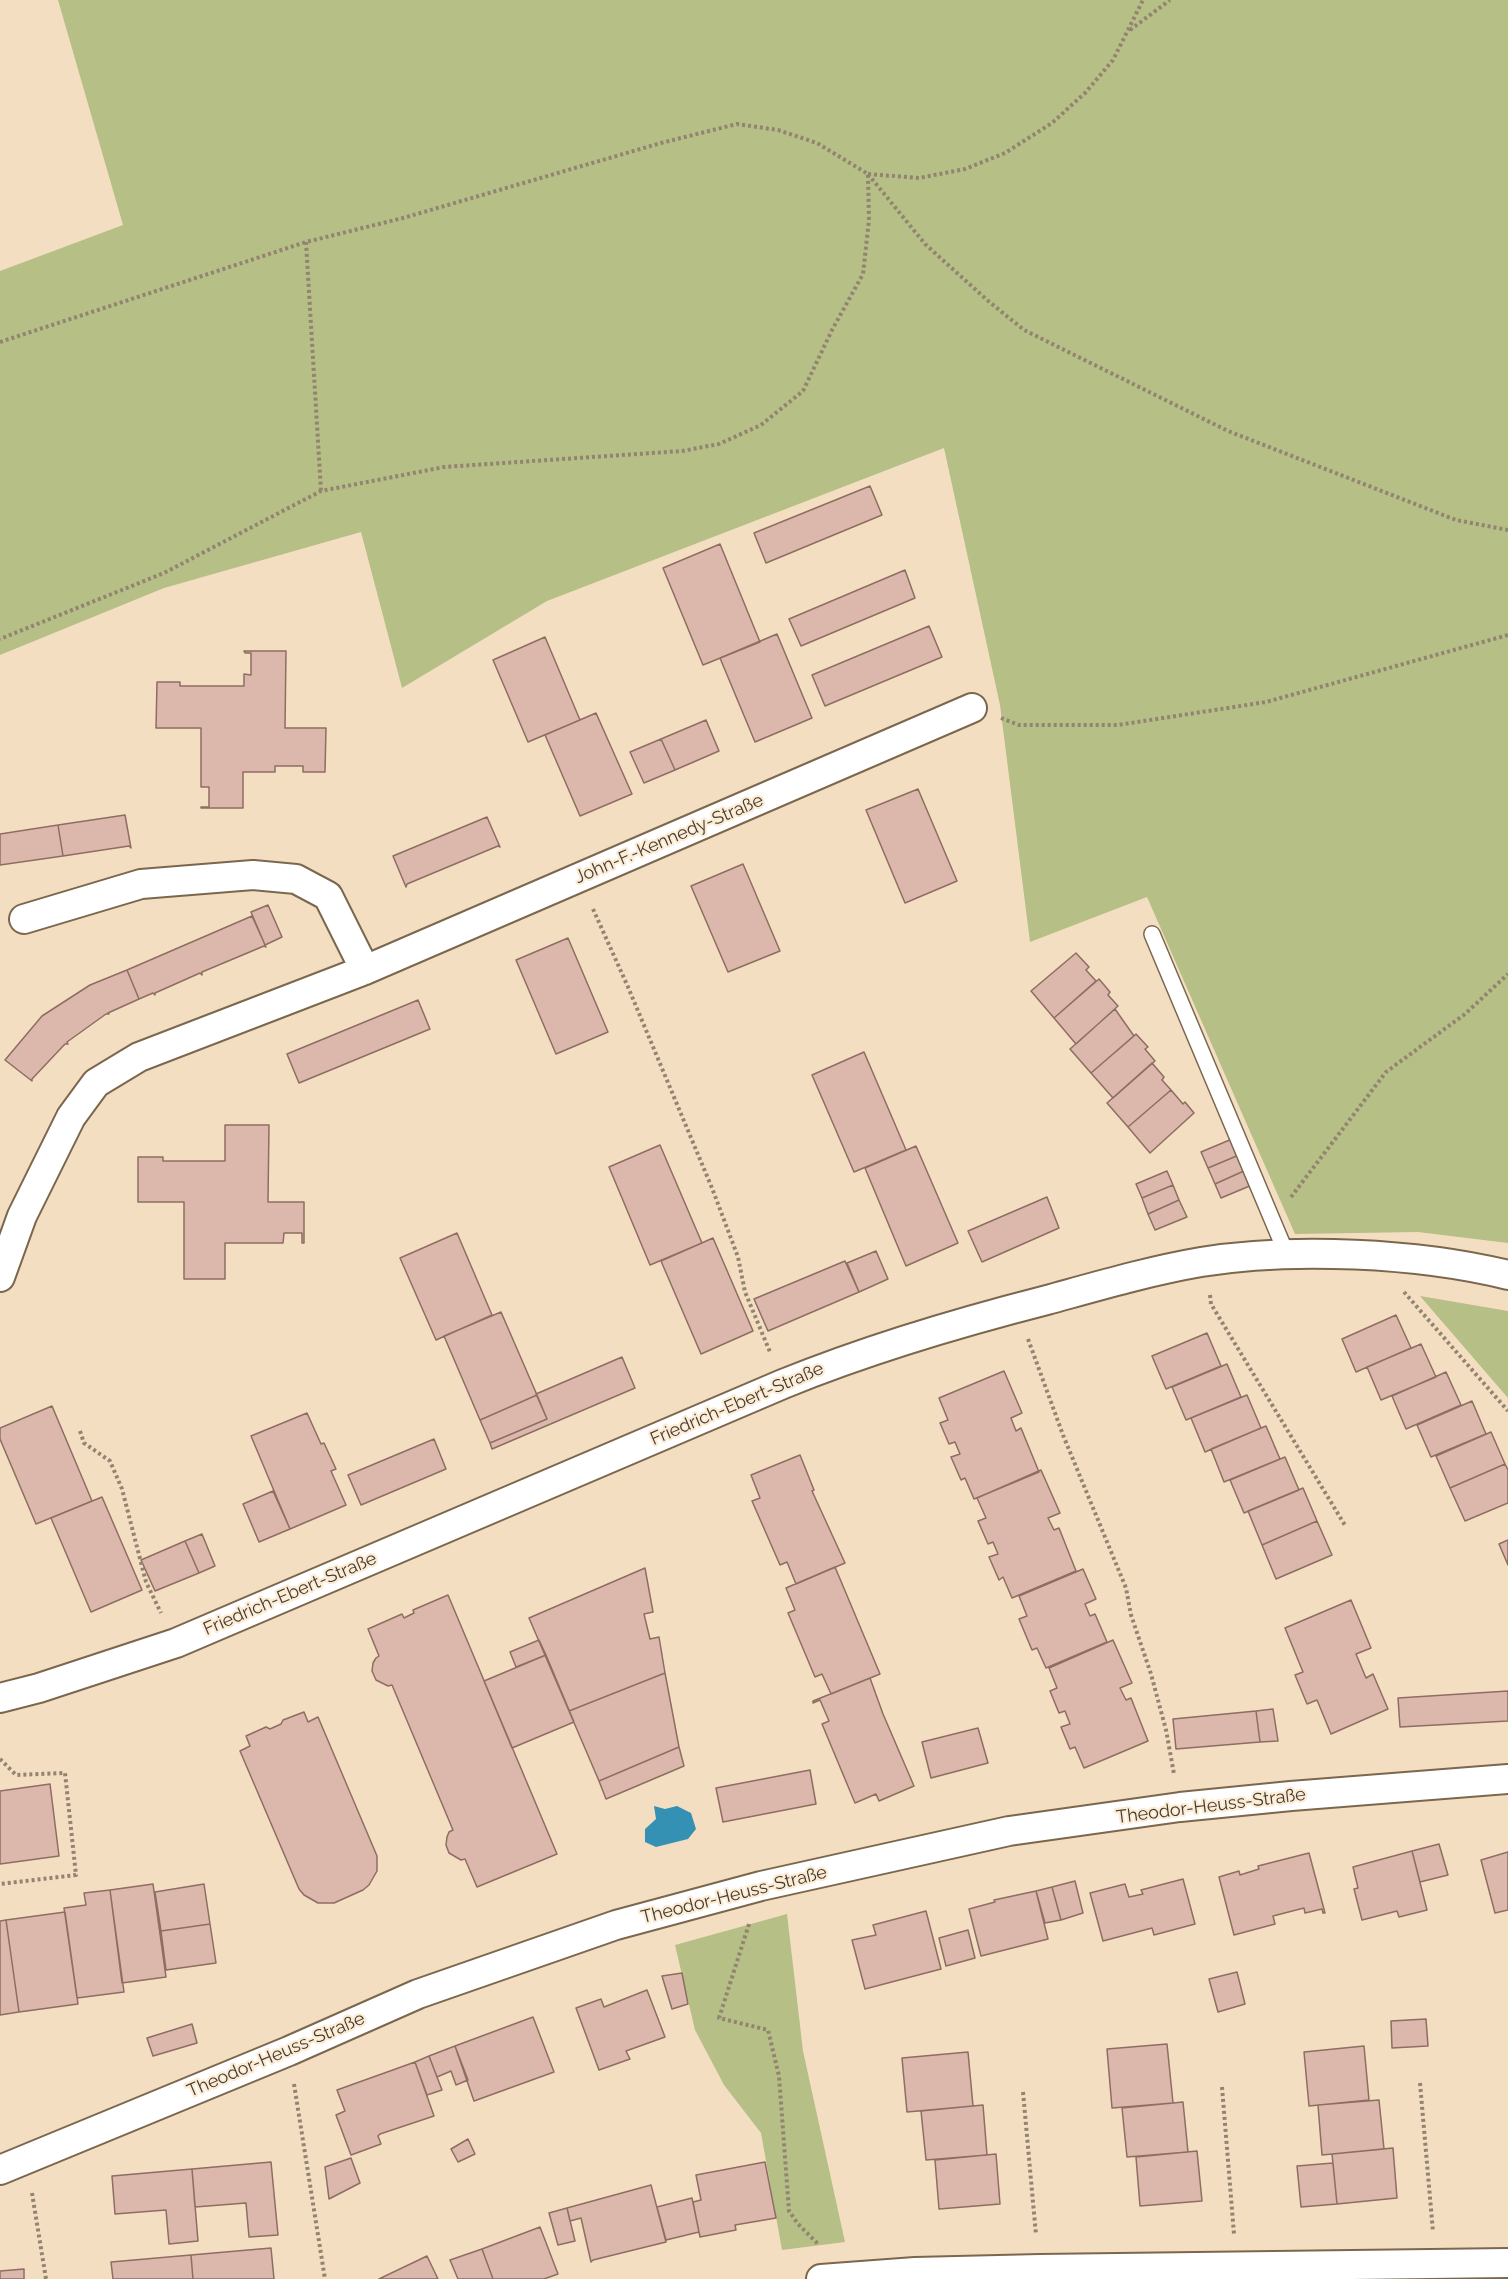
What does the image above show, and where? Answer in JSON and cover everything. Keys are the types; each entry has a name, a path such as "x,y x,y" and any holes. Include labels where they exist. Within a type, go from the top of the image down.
{"street":[{"name":"John-F.-Kennedy-Straße","path":"0,1276 22,1216 71,1117 96,1083 139,1057 365,970 972,708"},
{"path":"24,919 141,884 253,875 296,879 328,896 365,970"},
{"name":"Friedrich-Ebert-Straße","path":"0,1698 47,1686 176,1643 850,1357 1017,1307 1203,1262 1287,1255 1374,1256 1434,1262 1508,1275"},
{"name":"Theodor-Heuss-Straße","path":"0,2170 289,2051 418,1994 616,1925 761,1886 1009,1831 1180,1807 1508,1779"},
{"path":"834,2277 1040,2269 1508,2263"}],"lane":[{"path":"1152,934 1287,1255"}],"path":[{"path":"868,174 919,178 965,169 1005,153 1052,123 1086,92 1113,60 1143,0"},
{"path":"1129,30 1170,0"},
{"path":"0,342 306,242 403,218 662,143 737,124 778,130 817,143 868,174 925,244 1024,330 1228,431 1456,520 1508,530"},
{"path":"0,639 164,573 321,491 444,467 682,451 719,444 761,425 803,391 832,330 863,274 869,220 868,174"},
{"path":"306,242 321,491"},
{"path":"972,708 1019,725 1118,725 1266,702 1508,635"},
{"path":"579,878 633,997 712,1188 738,1257 745,1292 783,1384"},
{"path":"1274,1222 1308,1173 1368,1098 1386,1071 1466,1014 1508,974"},
{"path":"1374,1256 1508,1411"},
{"path":"1203,1262 1211,1304 1346,1527"},
{"path":"1017,1307 1041,1379 1126,1588 1131,1615 1151,1674 1166,1730 1180,1807"},
{"path":"80,1431 84,1443 110,1461 122,1489 146,1582 157,1606"},
{"path":"0,1759 16,1775 65,1773 76,1875 0,1884"},
{"path":"761,1886 719,2018 768,2030 778,2076 789,2211 834,2277"},
{"path":"289,2051 325,2279"},
{"path":"1420,2083 1436,2264"},
{"path":"1222,2087 1237,2267"},
{"path":"1023,2092 1040,2269"},
{"path":"27,2159 46,2279"}],"green space":[{"path":"58,0 1508,0 1508,1243 1418,1232 1295,1234 1147,897 1030,942 1000,705 944,448 547,601 402,688 361,532 164,588 0,655 0,271 123,225"},
{"path":"1420,1296 1508,1311 1508,1398"},
{"path":"787,1914 803,2051 845,2242 782,2250 761,2133 724,2085 695,2030 675,1945"}],"water":[{"path":"654,1806 665,1809 677,1806 691,1813 696,1829 688,1839 656,1847 645,1842 645,1829 656,1819"}],"building":[{"path":"870,486 882,515 766,563 754,533"},
{"path":"720,544 760,642 703,665 663,568"},
{"path":"905,570 915,598 801,646 789,619"},
{"path":"929,626 942,657 825,706 812,675"},
{"path":"777,634 812,718 755,742 720,658"},
{"path":"545,637 580,720 528,742 493,660"},
{"path":"244,651 286,651 285,728 326,728 325,772 303,772 303,766 275,766 275,772 243,772 243,808 201,808 209,807 209,787 201,787 201,728 156,728 157,682 180,682 180,686 244,686 244,674 251,675 251,653"},
{"path":"596,713 632,794 580,816 545,735"},
{"path":"706,720 719,751 675,770 661,739"},
{"path":"661,739 675,770 644,783 630,752"},
{"path":"918,789 957,881 905,903 866,810"},
{"path":"125,815 131,848 129,846 63,856 58,825"},
{"path":"487,817 500,847 407,884 406,887 393,856"},
{"path":"58,825 63,856 0,865 0,834"},
{"path":"743,864 780,951 728,972 691,886"},
{"path":"268,905 282,937 265,945 251,912"},
{"path":"252,916 266,947 202,972 202,975 200,973 155,995 153,993 139,999 127,970"},
{"path":"568,938 608,1032 556,1054 516,960"},
{"path":"1076,953 1089,967 1086,970 1096,981 1054,1018 1031,991"},
{"path":"127,970 139,999 106,1014 67,1042 68,1044 65,1044 32,1081 5,1060 42,1016 90,985"},
{"path":"1099,979 1110,992 1108,995 1118,1006 1076,1044 1054,1018"},
{"path":"418,1000 430,1029 299,1083 287,1054"},
{"path":"1115,1009 1134,1036 1091,1073 1070,1049"},
{"path":"1136,1034 1148,1047 1145,1049 1155,1061 1113,1098 1091,1073"},
{"path":"864,1052 906,1150 854,1172 812,1075"},
{"path":"1152,1063 1171,1090 1128,1127 1107,1103"},
{"path":"1171,1090 1194,1113 1150,1153 1128,1127"},
{"path":"225,1125 269,1125 268,1202 304,1202 304,1243 302,1243 302,1233 284,1233 283,1243 225,1243 225,1279 184,1279 184,1202 138,1202 138,1157 163,1157 163,1161 225,1161"},
{"path":"1232,1139 1239,1155 1208,1168 1201,1152"},
{"path":"660,1145 702,1243 650,1265 609,1167"},
{"path":"916,1146 958,1243 906,1266 865,1168"},
{"path":"1239,1155 1246,1170 1215,1184 1208,1168"},
{"path":"1246,1170 1252,1185 1221,1198 1215,1184"},
{"path":"1167,1171 1173,1185 1142,1198 1136,1184"},
{"path":"1173,1185 1179,1200 1148,1214 1142,1198"},
{"path":"1047,1197 1059,1228 982,1262 968,1231"},
{"path":"1179,1200 1187,1217 1155,1230 1148,1214"},
{"path":"457,1233 492,1315 436,1340 400,1258"},
{"path":"713,1238 753,1331 701,1354 661,1261"},
{"path":"876,1251 888,1279 859,1292 847,1263"},
{"path":"845,1261 859,1292 768,1331 754,1299"},
{"path":"501,1312 537,1395 480,1420 444,1336"},
{"path":"1396,1315 1411,1348 1356,1372 1342,1339"},
{"path":"1207,1333 1221,1366 1166,1389 1152,1356"},
{"path":"1421,1344 1436,1377 1381,1400 1367,1367"},
{"path":"622,1357 635,1388 492,1449 490,1443 547,1419 536,1394"},
{"path":"1227,1364 1241,1397 1186,1420 1172,1387"},
{"path":"1004,1371 1022,1413 1011,1418 1016,1431 1021,1428 1039,1472 974,1499 965,1478 961,1480 951,1457 960,1454 955,1442 949,1444 940,1423 948,1420 939,1398"},
{"path":"1446,1372 1461,1405 1406,1429 1392,1396"},
{"path":"537,1395 547,1419 490,1443 480,1420"},
{"path":"1247,1395 1261,1428 1205,1452 1191,1418"},
{"path":"1472,1401 1486,1434 1431,1457 1417,1425"},
{"path":"52,1406 92,1501 36,1524 0,1439 0,1428"},
{"path":"307,1413 321,1444 324,1443 336,1469 331,1471 346,1505 290,1529 251,1436"},
{"path":"1266,1426 1280,1459 1224,1482 1211,1449"},
{"path":"1491,1432 1505,1464 1450,1488 1436,1456"},
{"path":"434,1439 446,1469 361,1505 348,1475"},
{"path":"800,1455 814,1490 812,1491 845,1563 796,1584 787,1562 780,1565 752,1501 760,1498 751,1475"},
{"path":"1285,1457 1299,1490 1244,1513 1230,1480"},
{"path":"1505,1464 1508,1470 1508,1503 1465,1521 1450,1488"},
{"path":"1041,1470 1060,1513 1048,1518 1054,1530 1059,1528 1076,1571 1012,1598 1003,1577 999,1580 989,1557 998,1554 993,1542 988,1544 978,1521 986,1518 977,1498"},
{"path":"1303,1488 1317,1521 1262,1545 1248,1511"},
{"path":"273,1491 290,1529 259,1542 243,1504"},
{"path":"102,1497 142,1590 91,1612 51,1518"},
{"path":"1317,1521 1332,1555 1276,1579 1262,1545"},
{"path":"202,1534 215,1566 199,1573 185,1541"},
{"path":"1508,1540 1508,1565 1499,1544"},
{"path":"185,1541 199,1573 155,1591 141,1560"},
{"path":"835,1567 880,1674 831,1694 822,1674 815,1677 788,1613 795,1610 786,1588"},
{"path":"645,1568 653,1612 644,1614 650,1639 659,1637 665,1673 569,1711 529,1618"},
{"path":"1083,1569 1096,1599 1085,1604 1090,1616 1095,1614 1107,1642 1046,1668 1037,1648 1032,1650 1019,1619 1027,1616 1019,1596"},
{"path":"448,1595 557,1854 477,1887 465,1859 461,1860 449,1853 446,1845 447,1837 453,1830 392,1685 388,1686 376,1680 372,1671 373,1663 379,1656 368,1629 402,1614 404,1618 414,1613 413,1610"},
{"path":"1351,1600 1371,1648 1356,1654 1366,1678 1373,1674 1388,1709 1331,1734 1317,1700 1307,1704 1295,1675 1303,1672 1285,1628"},
{"path":"539,1640 546,1655 516,1667 510,1652"},
{"path":"1113,1640 1132,1683 1120,1688 1126,1700 1131,1698 1148,1741 1084,1768 1075,1747 1070,1749 1061,1727 1070,1724 1065,1711 1059,1713 1050,1691 1057,1688 1049,1668"},
{"path":"546,1655 574,1722 512,1748 484,1681"},
{"path":"665,1673 679,1747 599,1781 569,1711"},
{"path":"870,1678 914,1786 879,1801 876,1794 855,1803 822,1724 829,1721 820,1700 813,1703 813,1701"},
{"path":"1508,1691 1508,1721 1400,1727 1398,1698"},
{"path":"1273,1709 1278,1741 1260,1742 1256,1711"},
{"path":"1256,1711 1260,1742 1176,1749 1173,1719"},
{"path":"304,1712 308,1722 318,1717 377,1856 377,1871 369,1885 334,1903 318,1903 304,1895 299,1889 240,1751 250,1746 246,1736 266,1727 270,1729 281,1724 283,1720"},
{"path":"978,1728 988,1763 931,1778 922,1742"},
{"path":"679,1747 684,1766 606,1799 599,1781"},
{"path":"810,1770 816,1804 723,1822 716,1788"},
{"path":"50,1784 59,1856 0,1864 0,1791"},
{"path":"1439,1844 1448,1875 1420,1882 1412,1851"},
{"path":"1412,1851 1427,1910 1399,1917 1397,1911 1362,1920 1354,1889 1358,1888 1353,1867"},
{"path":"1508,1852 1508,1910 1495,1913 1481,1860"},
{"path":"1309,1853 1325,1913 1322,1909 1305,1913 1304,1908 1273,1916 1275,1924 1234,1935 1219,1877 1239,1871 1240,1875 1259,1869 1258,1866"},
{"path":"1183,1879 1195,1924 1154,1935 1152,1928 1103,1941 1090,1893 1125,1884 1129,1897 1143,1894 1141,1890"},
{"path":"1075,1881 1083,1913 1061,1920 1052,1887"},
{"path":"153,1884 166,1977 122,1983 110,1890"},
{"path":"204,1884 210,1924 161,1931 155,1892"},
{"path":"1052,1887 1061,1920 1045,1923 1036,1891"},
{"path":"110,1890 124,1992 77,1998 64,1908 86,1905 84,1893"},
{"path":"1036,1891 1048,1939 981,1956 969,1909 995,1902 994,1900"},
{"path":"926,1911 941,1969 865,1989 852,1940 876,1935 873,1925"},
{"path":"65,1912 78,2004 19,2012 6,1920"},
{"path":"6,1920 19,2012 0,2015 0,1921"},
{"path":"210,1924 216,1963 166,1970 161,1931"},
{"path":"968,1930 975,1958 946,1966 939,1938"},
{"path":"1237,1972 1245,2004 1218,2012 1209,1979"},
{"path":"682,1973 688,2004 672,2009 662,1976"},
{"path":"647,1990 665,2037 626,2051 630,2059 599,2070 576,2008 601,1999 604,2007"},
{"path":"533,2017 554,2072 474,2101 455,2046"},
{"path":"1426,2019 1428,2046 1392,2048 1391,2021"},
{"path":"192,2024 197,2043 153,2056 147,2038"},
{"path":"1167,2044 1173,2103 1112,2108 1107,2049"},
{"path":"455,2046 468,2080 456,2085 451,2071 437,2077 429,2056"},
{"path":"1364,2046 1369,2100 1309,2106 1304,2052"},
{"path":"968,2052 973,2106 907,2112 902,2058"},
{"path":"429,2056 442,2090 427,2095 415,2062"},
{"path":"415,2062 434,2116 380,2134 378,2136 381,2144 351,2155 336,2115 345,2111 337,2090"},
{"path":"1379,2100 1384,2149 1322,2155 1318,2105"},
{"path":"1183,2102 1188,2152 1127,2157 1122,2108"},
{"path":"983,2105 987,2155 926,2160 921,2111"},
{"path":"468,2139 475,2154 458,2162 451,2149"},
{"path":"1393,2148 1397,2198 1337,2204 1332,2154"},
{"path":"1197,2151 1202,2201 1140,2206 1136,2157"},
{"path":"996,2154 1000,2204 939,2209 935,2160"},
{"path":"351,2158 360,2183 329,2199 325,2167"},
{"path":"271,2162 278,2235 249,2237 246,2203 195,2207 192,2169"},
{"path":"765,2162 776,2218 735,2225 736,2230 700,2237 693,2202 701,2200 696,2175"},
{"path":"1333,2163 1337,2204 1301,2207 1297,2166"},
{"path":"192,2169 198,2241 169,2244 166,2210 115,2214 112,2176"},
{"path":"651,2185 666,2242 591,2262 581,2218 570,2221 567,2208"},
{"path":"692,2198 699,2232 666,2240 657,2207"},
{"path":"567,2208 575,2241 558,2245 549,2213"},
{"path":"540,2227 558,2274 544,2279 493,2279 482,2249"},
{"path":"271,2248 274,2279 193,2279 191,2255"},
{"path":"482,2249 493,2279 458,2279 450,2260"},
{"path":"191,2255 193,2279 113,2279 111,2262"},
{"path":"427,2256 438,2279 379,2279"},
{"path":"24,2269 24,2279 0,2279 0,2271"}]}
